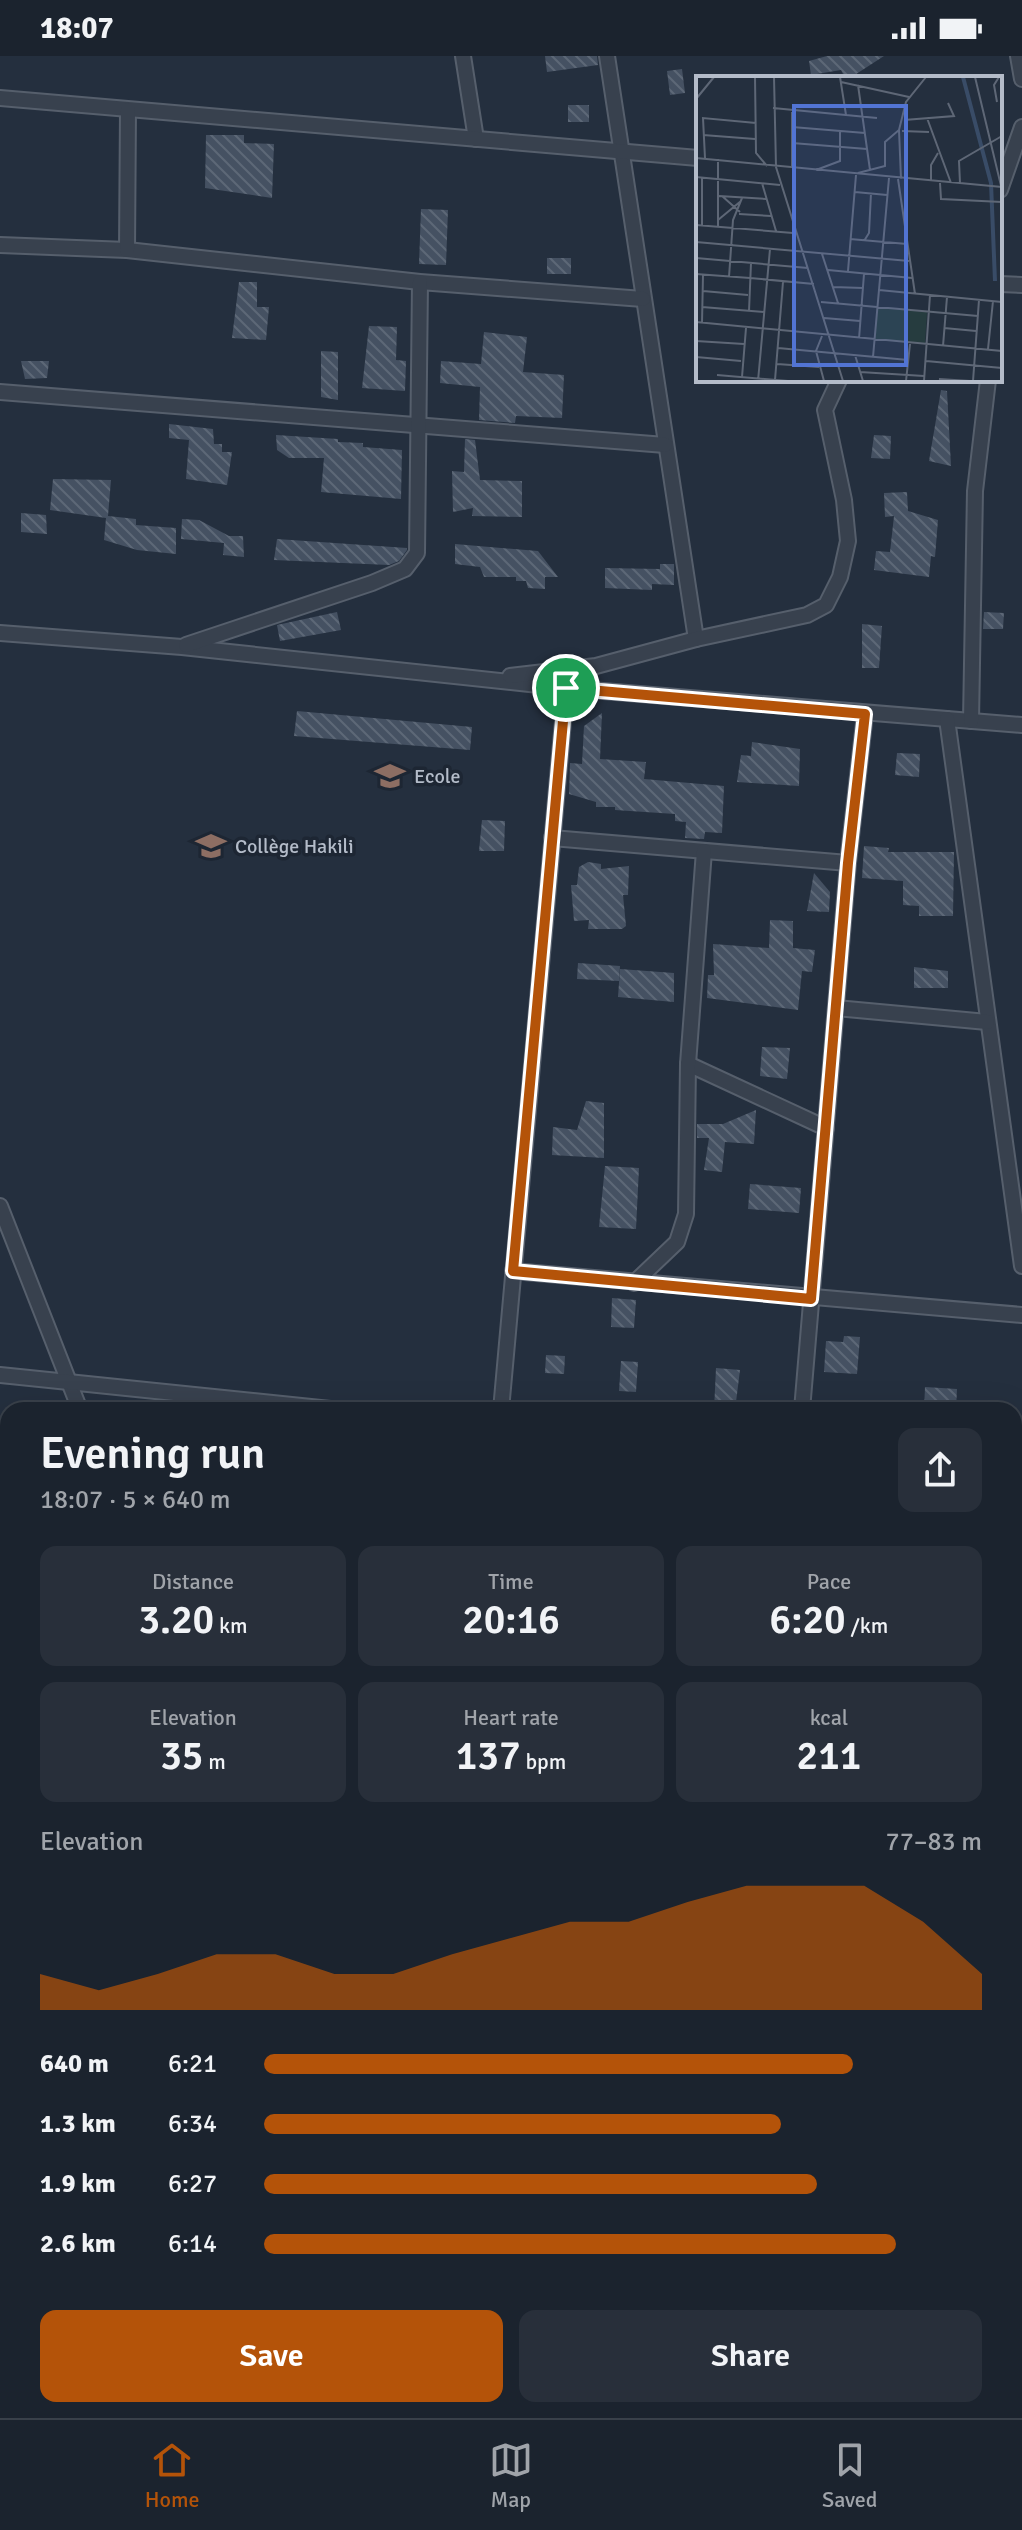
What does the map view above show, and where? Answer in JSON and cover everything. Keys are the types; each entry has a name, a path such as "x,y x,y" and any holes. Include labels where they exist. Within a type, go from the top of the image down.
{"street":[{"path":"463,56 476,139"},
{"path":"607,56 696,639"},
{"path":"1018,56 1022,79"},
{"path":"0,98 696,158"},
{"path":"127,250 128,110"},
{"path":"1003,185 1022,127"},
{"path":"1003,185 1022,179"},
{"path":"0,245 127,250 420,282 643,299"},
{"path":"182,647 405,569 417,553 420,282"},
{"path":"1002,284 1022,285"},
{"path":"482,679 596,666 696,639 807,615 826,605 840,577 848,541 844,500 825,410 838,382"},
{"path":"971,721 975,491 988,382"},
{"path":"0,392 665,445"},
{"path":"0,633 182,647 566,688 1022,725"},
{"path":"502,1402 566,688"},
{"path":"803,1402 848,863 865,714"},
{"path":"947,719 1022,1266"},
{"path":"552,838 848,863"},
{"path":"634,1283 670,1250 682,1232 686,1214 688,1064 704,851"},
{"path":"836,1008 987,1022"},
{"path":"688,1064 826,1128"},
{"path":"1,1211 77,1402"},
{"path":"513,1271 1022,1315"},
{"path":"0,1375 68,1379 222,1402"}],"building":[{"path":"545,56 597,56 598,65 547,72"},
{"path":"827,56 884,56 853,76 844,76 841,70 811,75 809,61"},
{"path":"682,69 685,93 670,95 667,71"},
{"path":"568,105 589,105 589,122 568,122"},
{"path":"206,135 244,135 244,143 274,144 272,198 205,188"},
{"path":"421,209 448,210 446,265 419,264"},
{"path":"547,258 571,258 571,274 547,274"},
{"path":"239,282 257,282 257,307 269,307 266,340 232,338"},
{"path":"369,326 397,327 396,360 406,361 405,391 362,388"},
{"path":"484,332 527,337 523,372 564,375 562,418 516,416 515,423 479,420 480,387 440,383 441,361 481,364"},
{"path":"321,351 338,352 338,400 321,397"},
{"path":"21,361 49,361 47,378 25,379"},
{"path":"941,390 947,391 951,466 929,461"},
{"path":"169,424 213,429 214,444 222,444 222,452 232,452 227,485 186,479 189,440 169,438"},
{"path":"276,435 338,439 338,442 363,443 363,447 402,450 401,499 321,492 324,458 289,458 277,450"},
{"path":"874,435 891,436 890,459 871,458"},
{"path":"465,439 475,440 480,480 522,481 522,517 472,516 473,508 453,512 452,471 464,472"},
{"path":"53,479 111,480 108,516 136,519 136,525 176,528 176,554 137,550 104,540 106,518 50,510"},
{"path":"907,492 908,511 938,520 935,557 931,556 929,577 874,570 876,551 890,552 894,516 885,517 884,493"},
{"path":"21,513 46,515 47,534 21,532"},
{"path":"182,519 199,520 229,536 243,536 244,557 223,555 224,543 181,539"},
{"path":"277,539 407,550 399,561 389,565 274,560"},
{"path":"455,544 538,551 558,577 545,577 545,589 528,588 526,581 516,581 516,577 484,577 480,567 455,564"},
{"path":"660,564 674,564 674,585 652,584 652,590 605,588 605,568 660,569"},
{"path":"337,612 341,630 280,641 277,625"},
{"path":"984,612 1004,613 1003,629 983,629"},
{"path":"862,624 882,626 879,668 862,668"},
{"path":"297,711 472,727 470,750 294,736"},
{"path":"602,713 600,759 646,762 644,779 724,786 722,833 705,832 704,839 685,838 686,822 675,821 675,814 596,807 596,802 569,794 570,763 582,764 584,726"},
{"path":"752,742 800,749 799,786 737,782 741,755 751,756"},
{"path":"897,753 920,754 919,777 895,775"},
{"path":"482,820 505,821 504,851 479,851"},
{"path":"864,846 889,848 888,852 954,852 953,916 919,916 919,906 903,905 903,881 862,878"},
{"path":"588,862 601,864 601,869 629,866 628,895 623,895 626,926 622,929 588,929 589,920 574,921 571,885 577,885 579,867"},
{"path":"814,873 830,892 829,912 807,911"},
{"path":"770,920 793,921 793,948 815,950 812,972 802,971 798,1010 707,998 708,975 714,975 713,944 769,948"},
{"path":"578,963 620,966 619,981 577,979"},
{"path":"914,967 948,971 948,988 914,988"},
{"path":"620,969 674,973 674,1002 618,997"},
{"path":"762,1047 790,1048 787,1079 760,1076"},
{"path":"586,1101 604,1103 604,1158 552,1155 553,1127 577,1130"},
{"path":"756,1110 754,1144 725,1142 722,1172 704,1170 709,1138 697,1138 697,1124 723,1124"},
{"path":"605,1166 639,1168 636,1229 599,1227"},
{"path":"750,1184 801,1188 799,1213 748,1209"},
{"path":"612,1298 636,1300 634,1328 611,1327"},
{"path":"844,1336 860,1337 857,1374 824,1372 826,1341 843,1342"},
{"path":"546,1355 565,1356 564,1374 545,1373"},
{"path":"621,1361 638,1362 636,1392 619,1391"},
{"path":"716,1368 740,1370 736,1402 714,1402"},
{"path":"925,1387 957,1389 956,1402 924,1402"}],"place":[{"name":"Ecole","path":"390,776"},
{"name":"Collège Hakili","path":"211,846"}],"route":[{"path":"566,688 865,714 848,863 811,1299 513,1271 566,688"}]}
